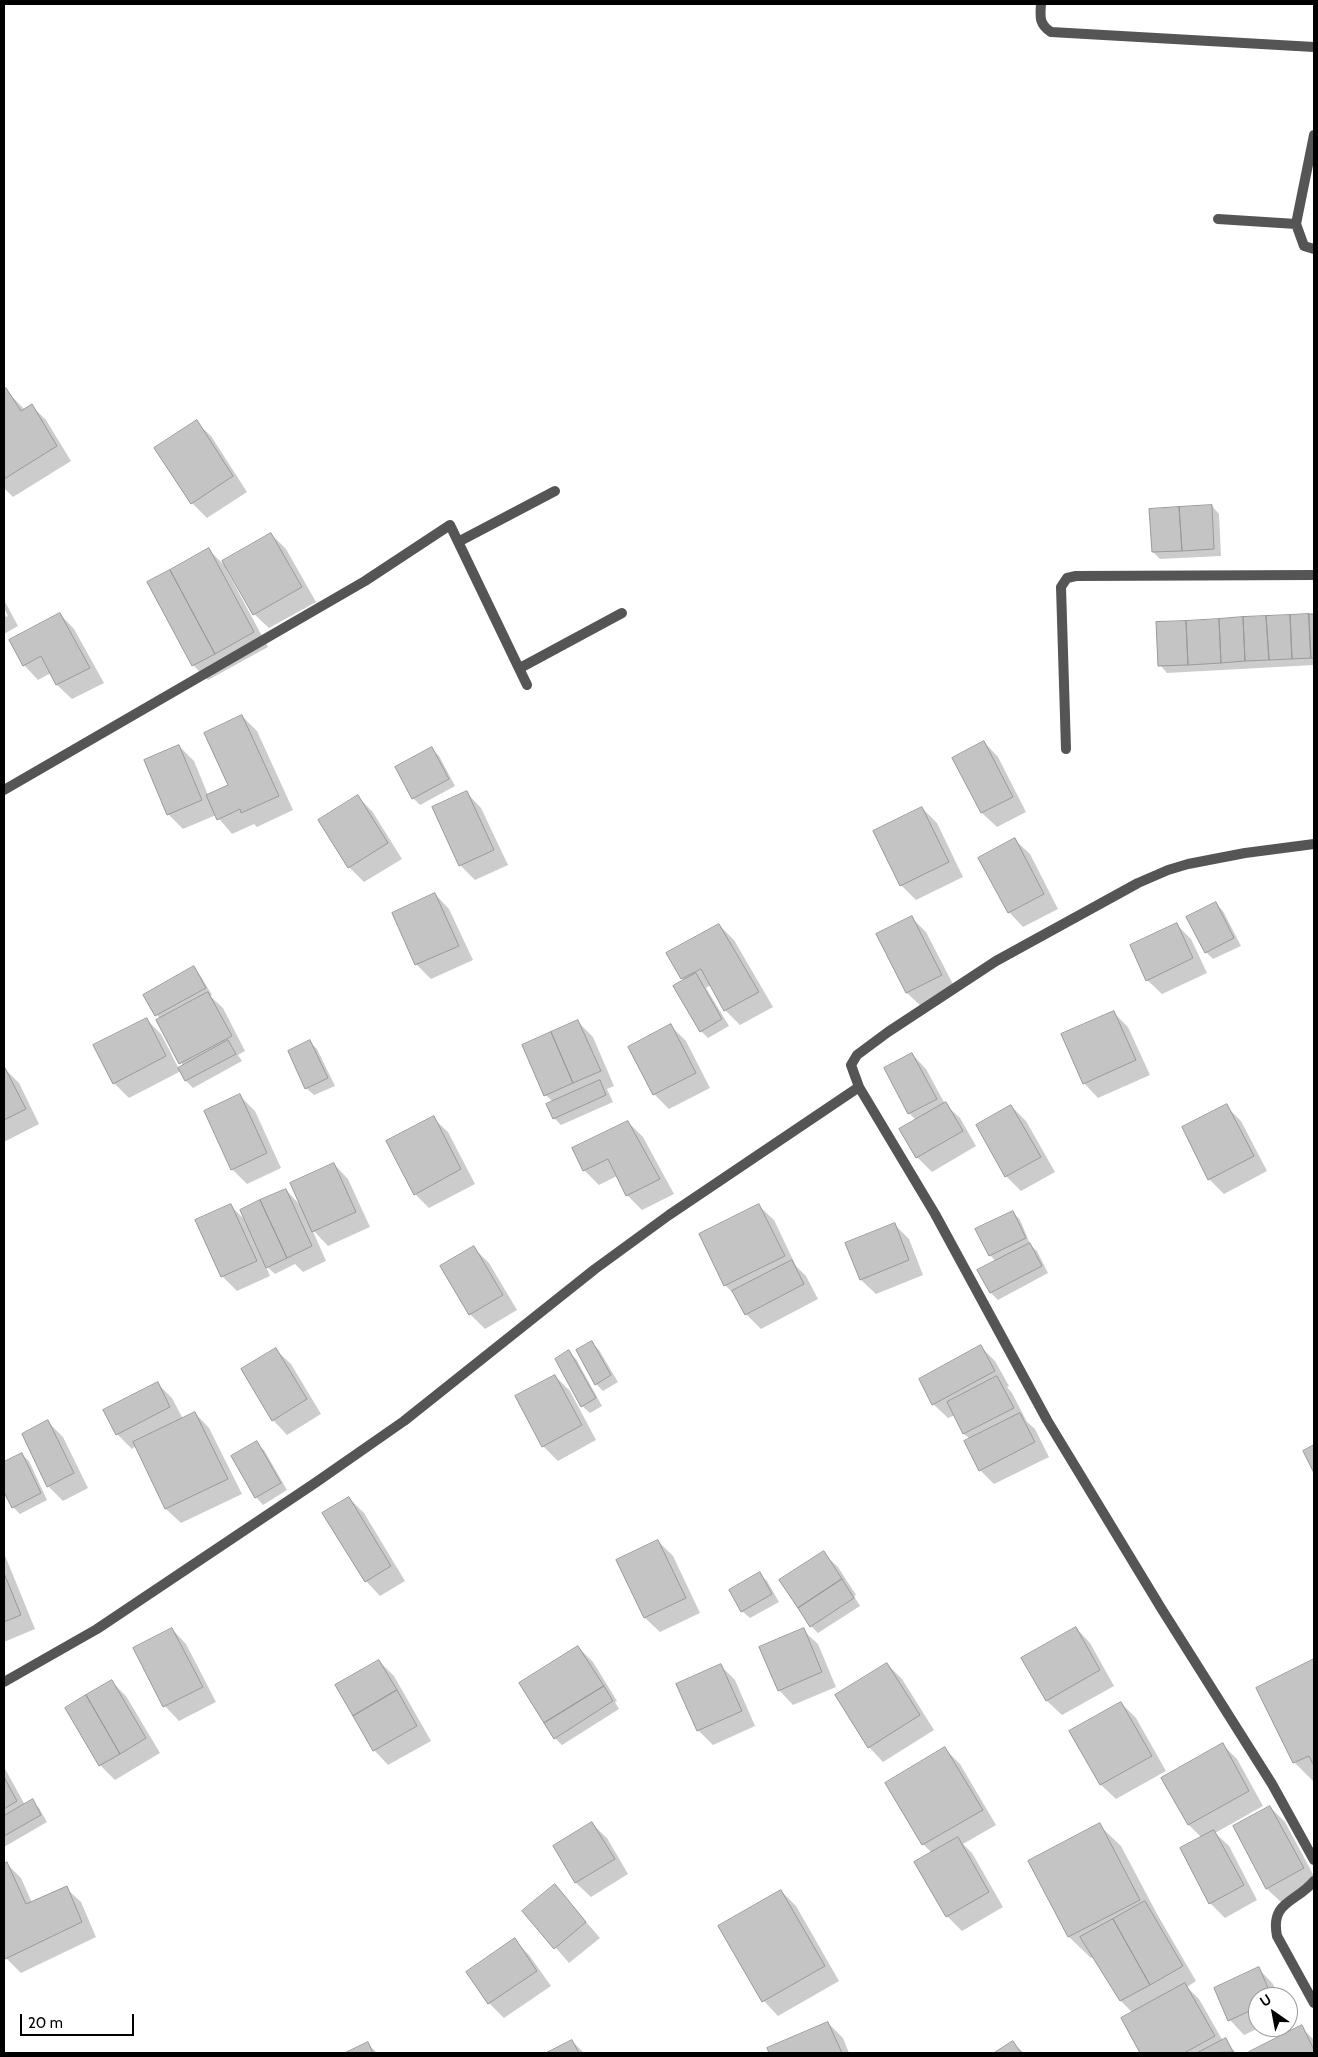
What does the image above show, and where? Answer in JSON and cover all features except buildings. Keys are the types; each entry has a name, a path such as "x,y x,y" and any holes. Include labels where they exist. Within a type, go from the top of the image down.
{"street":[{"path":"1041,4 1040,20 1043,26 1051,32 1314,47"},
{"path":"1314,135 1296,224 1304,246 1314,249"},
{"path":"1218,219 1296,224"},
{"path":"458,542 555,491"},
{"path":"4,790 365,581 450,525 528,685"},
{"path":"1066,750 1061,588 1067,578 1076,576 1314,575"},
{"path":"520,668 622,613"},
{"path":"1314,844 1244,853 1188,864 1138,883 996,961 888,1032 852,1060 851,1071 935,1214 1047,1420 1161,1608 1272,1784 1314,1860"},
{"path":"4,1682 97,1629 404,1421 595,1269 669,1215 859,1087"},
{"path":"1314,1881 1279,1910 1275,1918 1277,1936 1314,2003"}]}
